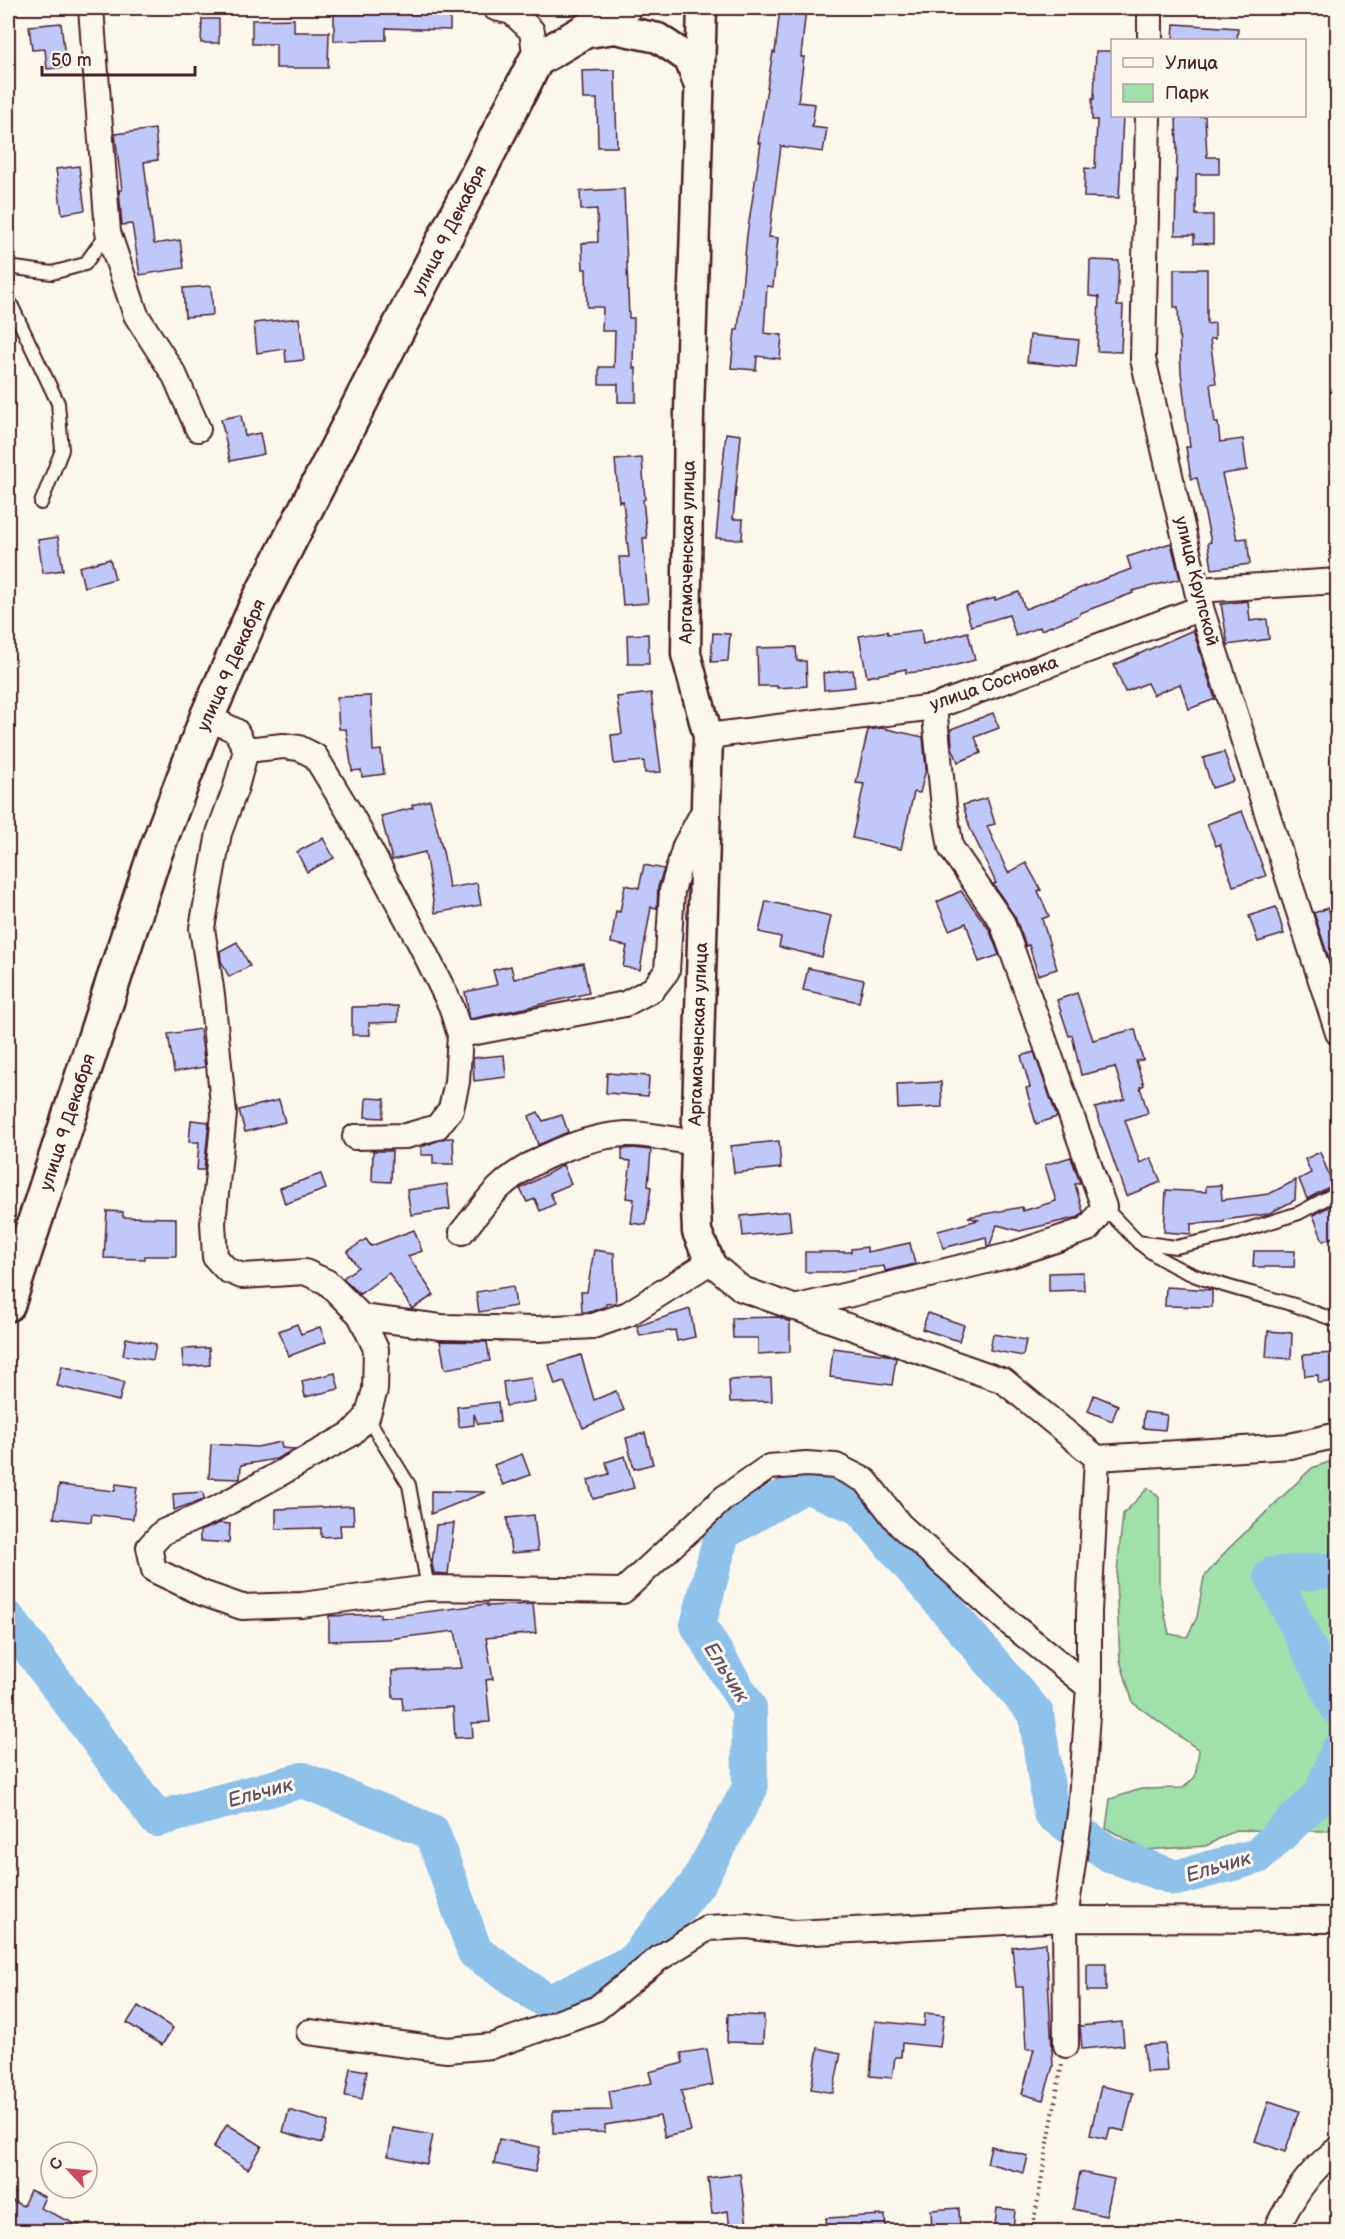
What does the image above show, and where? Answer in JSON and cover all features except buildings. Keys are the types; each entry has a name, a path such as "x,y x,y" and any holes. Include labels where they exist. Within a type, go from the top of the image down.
{"main road":[{"path":"536,60 624,8"},
{"name":"улица 9 Декабря","path":"9,1300 154,856 207,717 256,606 536,60"}],"street":[{"path":"91,8 108,232 136,315 175,376 198,429"},
{"path":"495,8 512,12 532,31 536,60"},
{"name":"Аргамаченская улица","path":"702,8 689,411 686,654 708,736 695,1143 697,1232 710,1262"},
{"path":"1150,8 1150,39"},
{"path":"579,34 615,29 658,38 688,59 700,88"},
{"name":"улица Крупской","path":"1148,117 1143,359 1199,599 1337,1032"},
{"name":"улица Сосновка","path":"708,736 934,707 1199,599 1338,581"},
{"path":"794,1308 1011,1255 1088,1229 1104,1207 1002,922 951,848 944,807 934,707"},
{"path":"207,717 236,731 246,750 236,787 219,833 202,928 212,995 224,1114 213,1223 215,1257 227,1270 242,1276 305,1272 327,1282 362,1317 376,1349 375,1390 367,1417 351,1434 299,1465 216,1509 164,1532 149,1547 154,1570 202,1593 242,1607 302,1605 428,1588 623,1591 724,1498 769,1467 806,1464 836,1466 866,1481 900,1525 1012,1625 1089,1687"},
{"path":"246,750 283,746 299,748 315,756 352,817 420,943 451,1006 460,1035 457,1082 451,1108 437,1127 406,1136 355,1137"},
{"path":"460,1035 625,1004 653,989 667,972 672,891 685,846 706,807"},
{"path":"462,1233 500,1187 523,1170 555,1152 589,1141 627,1134 695,1143"},
{"path":"362,1317 441,1328 538,1329 593,1326 628,1314 710,1262 742,1289 1004,1381 1097,1458 1290,1446 1338,1435"},
{"path":"1066,2045 1065,1919 1080,1814 1089,1687 1089,1612 1097,1458"},
{"path":"309,2032 447,2050 492,2046 596,2009 658,1959 708,1928 747,1926 795,1933 1065,1919 1338,1920"},
{"path":"1275,2232 1292,2197 1323,2160 1338,2149"}],"lane":[{"path":"8,267 52,273 85,264 108,232"},
{"path":"8,298 58,403 62,450 41,503"},
{"path":"1138,1242 1176,1247 1226,1236 1299,1214 1338,1192"},
{"path":"1104,1207 1138,1242 1173,1267 1210,1282 1338,1321"},
{"path":"367,1417 409,1485 428,1588"}],"path":[{"path":"1032,2232 1066,2045"}],"green space":[{"path":"1337,1459 1337,1828 1324,1831 1235,1830 1206,1846 1145,1850 1106,1828 1110,1799 1141,1789 1183,1788 1195,1777 1199,1750 1133,1703 1120,1660 1116,1581 1123,1514 1148,1488 1159,1497 1159,1587 1169,1634 1187,1637 1197,1617 1204,1577 1227,1550 1312,1468"}],"waterway":[{"name":"Ельчик","path":"8,1619 157,1819 303,1780 432,1832 475,1952 549,2003 633,1962 697,1884 750,1788 749,1708 698,1625 722,1533 805,1485 860,1507 1036,1714 1051,1813 1111,1855 1176,1878 1258,1856 1321,1795 1338,1751"},
{"name":"Ельчик","path":"1338,1570 1272,1575 1338,1708"}]}
